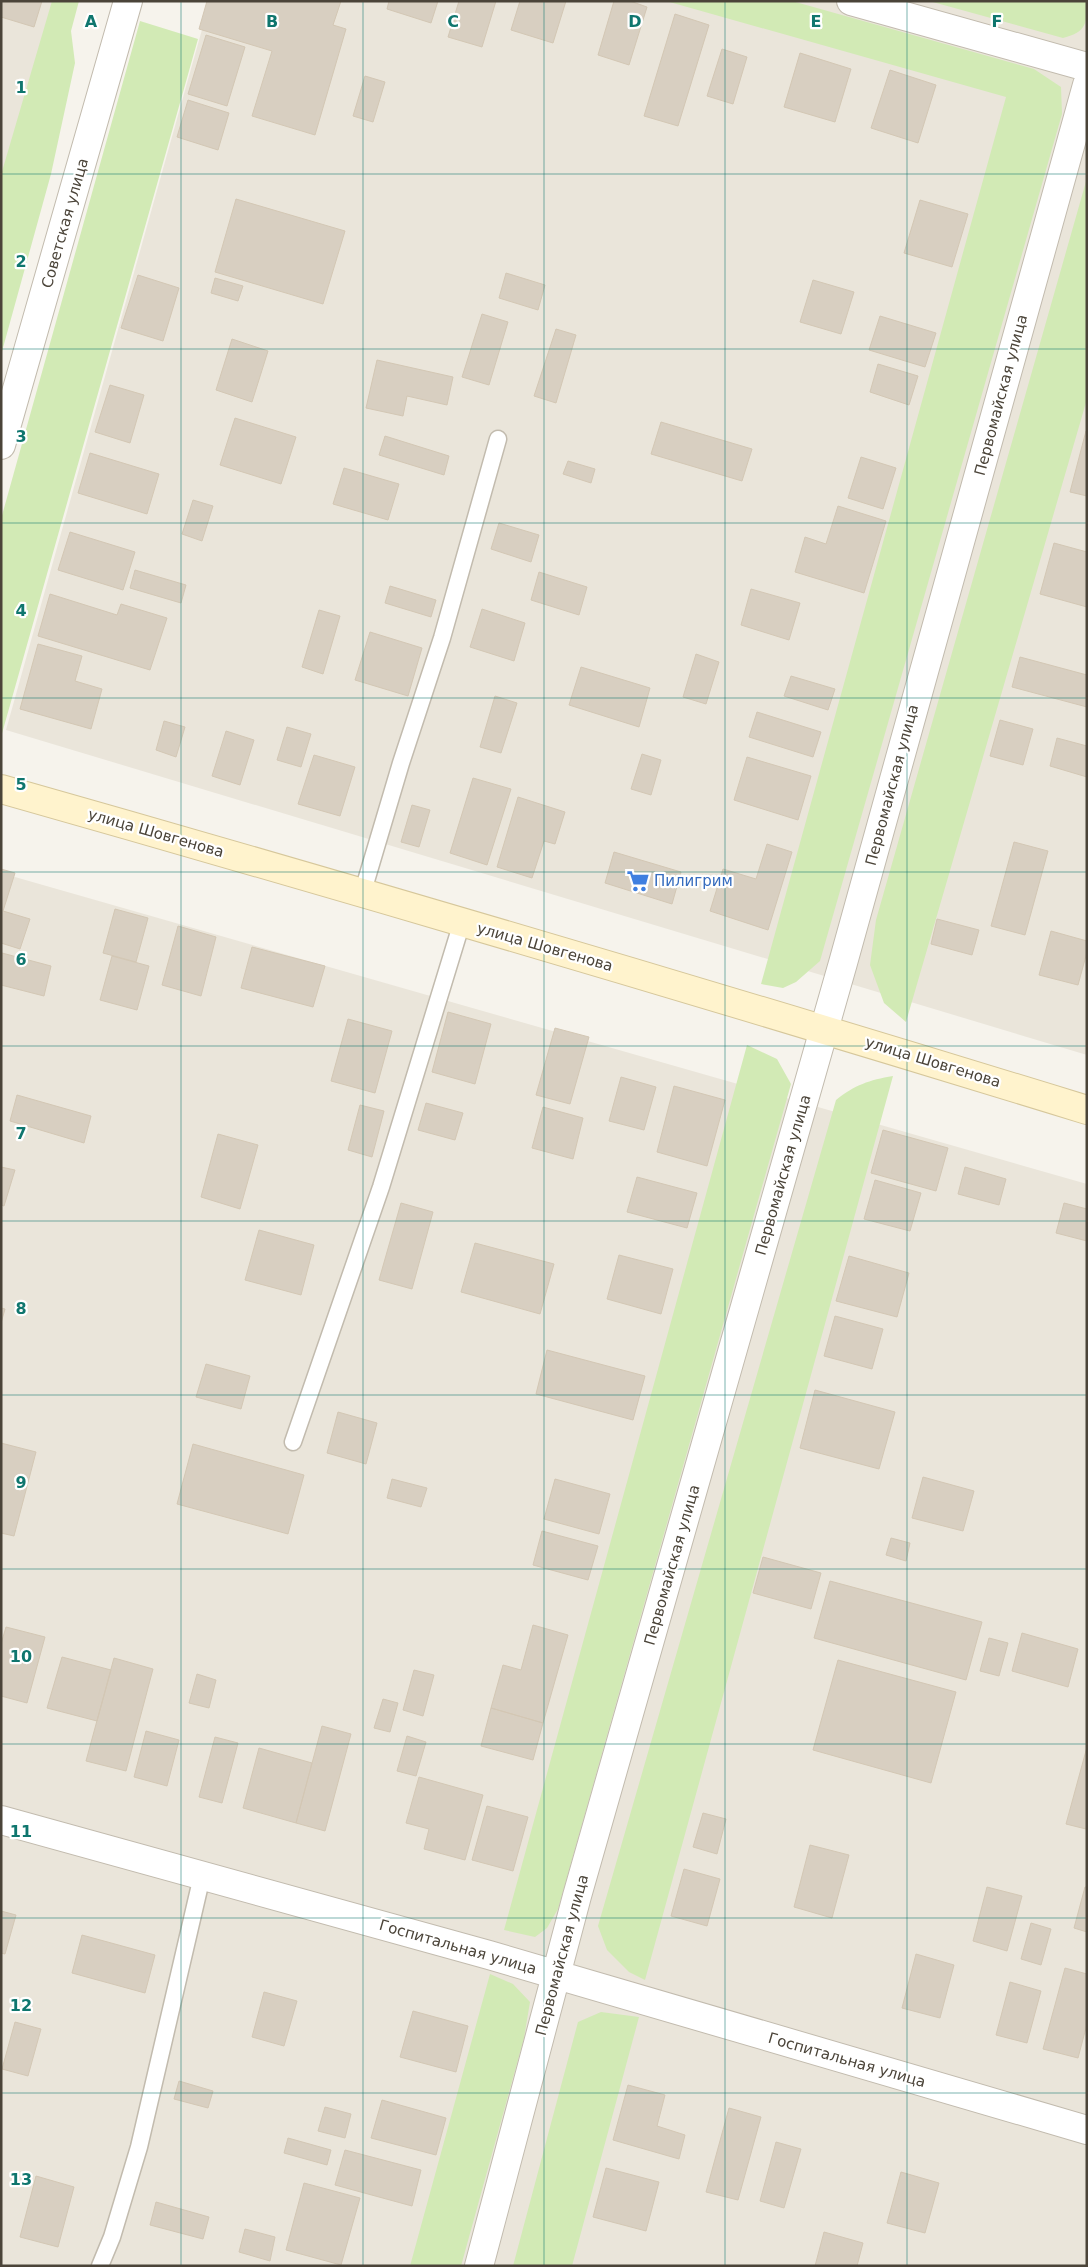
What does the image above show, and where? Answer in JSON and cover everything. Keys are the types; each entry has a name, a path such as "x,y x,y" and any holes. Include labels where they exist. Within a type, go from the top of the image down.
{"main road":[{"name":"улица Шовгенова","path":"1,789 363,891 1087,1110"}],"street":[{"name":"Советская улица","path":"1,445 128,1"},
{"path":"851,1 1087,67"},
{"name":"Первомайская улица","path":"479,2266 556,1975 824,1029 1087,85"},
{"name":"Госпитальная улица","path":"1,1820 556,1975 1087,2130"}],"lane":[{"path":"363,891 401,763 442,638 498,439"},
{"path":"293,1442 381,1187 462,922"},
{"path":"100,2266 112,2237 139,2147 202,1876"}],"shaded area":[{"path":"1,1 65,1 1,225"},
{"path":"210,1 1087,1 1087,1055 6,730"},
{"path":"1,873 1087,1184 1087,2266 1,2266"}],"green space":[{"path":"52,1 79,1 71,31 75,63 51,174 1,355 1,175"},
{"path":"666,1 792,1 1034,69 1061,87 1062,114 820,961 796,982 783,988 761,984 1006,97"},
{"path":"929,1 1087,1 1087,15 1084,26 1077,33 1063,38"},
{"path":"140,21 198,39 1,737 1,519"},
{"path":"1087,178 1087,399 906,1022 884,1003 870,965 876,920"},
{"path":"747,1045 777,1059 791,1084 558,1909 547,1928 535,1937 504,1930"},
{"path":"893,1076 645,1980 629,1972 607,1950 598,1926 836,1100 863,1084"},
{"path":"490,1974 513,1984 530,2002 524,2038 461,2266 410,2266"},
{"path":"601,2012 639,2017 572,2266 513,2266 578,2022"}],"building":[{"path":"1,1 42,1 34,27 1,17"},
{"path":"207,1 341,1 333,25 346,29 315,135 252,116 272,51 199,29"},
{"path":"389,1 438,1 431,23 387,9"},
{"path":"459,1 496,1 482,47 448,37"},
{"path":"520,1 566,1 553,43 511,30"},
{"path":"614,1 630,1 647,7 629,65 598,55"},
{"path":"675,14 709,25 678,126 644,116"},
{"path":"206,35 245,47 227,106 188,94"},
{"path":"722,49 747,57 733,104 707,96"},
{"path":"800,53 851,69 835,122 784,107"},
{"path":"890,70 936,85 918,143 871,128"},
{"path":"365,76 385,82 373,122 353,116"},
{"path":"188,100 229,113 218,150 177,137"},
{"path":"236,199 345,231 323,304 215,272"},
{"path":"920,200 968,214 952,267 904,253"},
{"path":"506,273 545,285 538,310 499,298"},
{"path":"138,275 179,288 163,341 121,328"},
{"path":"215,278 243,286 238,301 211,293"},
{"path":"813,280 854,292 841,334 800,322"},
{"path":"482,314 508,322 489,385 462,377"},
{"path":"880,316 936,333 925,367 869,350"},
{"path":"556,329 576,335 556,403 534,396"},
{"path":"232,339 268,351 252,402 216,390"},
{"path":"377,360 453,377 447,405 407,396 403,416 366,408"},
{"path":"878,364 918,376 909,405 870,392"},
{"path":"110,385 144,395 130,443 95,432"},
{"path":"235,418 296,437 281,484 220,465"},
{"path":"661,422 752,449 742,481 651,454"},
{"path":"1087,431 1087,496 1070,492"},
{"path":"385,436 449,456 444,475 379,455"},
{"path":"90,453 159,474 147,514 78,493"},
{"path":"861,457 896,468 883,509 848,498"},
{"path":"568,461 595,469 591,483 563,474"},
{"path":"344,468 399,484 388,520 333,504"},
{"path":"193,500 213,506 202,541 182,534"},
{"path":"838,506 886,521 864,593 795,572 805,537 826,544"},
{"path":"499,523 539,535 531,562 491,549"},
{"path":"70,532 135,552 123,590 58,570"},
{"path":"1054,543 1087,552 1087,607 1040,594"},
{"path":"135,570 186,585 181,603 130,588"},
{"path":"539,572 587,587 579,615 531,600"},
{"path":"390,586 436,600 431,617 385,603"},
{"path":"751,589 800,603 789,640 741,625"},
{"path":"50,594 117,615 121,604 167,618 150,670 38,636"},
{"path":"482,609 525,623 514,661 470,647"},
{"path":"319,610 340,616 323,674 302,667"},
{"path":"370,632 422,648 408,696 355,680"},
{"path":"38,644 82,656 75,681 102,689 91,729 20,709"},
{"path":"696,654 719,662 706,704 683,697"},
{"path":"1020,657 1087,675 1087,707 1012,687"},
{"path":"581,667 650,688 639,727 569,705"},
{"path":"791,676 835,689 828,710 784,696"},
{"path":"495,696 517,703 501,753 480,747"},
{"path":"757,712 821,732 813,757 749,737"},
{"path":"1000,720 1033,729 1023,765 990,756"},
{"path":"164,721 185,727 176,757 156,750"},
{"path":"287,727 311,734 301,767 277,760"},
{"path":"226,731 254,740 240,785 212,776"},
{"path":"1057,738 1087,746 1087,777 1050,766"},
{"path":"642,754 661,760 651,795 631,789"},
{"path":"314,755 355,767 340,816 298,804"},
{"path":"747,757 811,776 798,820 734,800"},
{"path":"473,778 511,789 487,865 450,853"},
{"path":"518,797 565,812 555,844 544,841 532,878 497,867"},
{"path":"412,805 430,810 419,847 401,842"},
{"path":"1014,842 1048,851 1025,935 991,926"},
{"path":"767,844 792,852 768,930 710,911 723,869 756,879"},
{"path":"614,852 681,872 672,904 605,883"},
{"path":"1,869 15,873 3,911 30,919 20,949 1,943"},
{"path":"115,909 148,918 136,962 103,953"},
{"path":"937,919 979,930 972,955 931,944"},
{"path":"178,926 216,937 201,996 162,985"},
{"path":"1051,931 1087,941 1087,952 1078,985 1039,975"},
{"path":"252,947 325,966 313,1007 241,988"},
{"path":"2,953 51,966 44,996 1,985"},
{"path":"112,956 149,966 137,1010 100,1000"},
{"path":"448,1012 491,1024 475,1084 432,1072"},
{"path":"348,1019 392,1031 375,1093 331,1081"},
{"path":"555,1028 589,1037 570,1104 536,1095"},
{"path":"621,1077 656,1087 644,1130 609,1121"},
{"path":"674,1086 725,1100 707,1166 657,1152"},
{"path":"17,1095 91,1116 84,1143 10,1121"},
{"path":"426,1103 463,1113 455,1140 418,1130"},
{"path":"360,1105 384,1111 372,1157 348,1150"},
{"path":"543,1107 583,1118 573,1159 532,1148"},
{"path":"883,1130 948,1148 936,1191 871,1173"},
{"path":"218,1134 258,1145 240,1209 201,1197"},
{"path":"1,1167 15,1170 4,1206 1,1205"},
{"path":"965,1167 1006,1179 999,1205 958,1194"},
{"path":"637,1177 697,1193 687,1228 627,1212"},
{"path":"875,1180 921,1193 910,1231 864,1219"},
{"path":"401,1203 433,1212 412,1289 379,1280"},
{"path":"1064,1203 1087,1209 1087,1241 1056,1233"},
{"path":"259,1230 314,1245 301,1295 245,1280"},
{"path":"475,1243 554,1264 540,1314 461,1292"},
{"path":"619,1255 673,1269 661,1314 607,1299"},
{"path":"849,1256 909,1273 897,1317 836,1301"},
{"path":"1,1308 5,1309 1,1323"},
{"path":"835,1316 883,1329 872,1369 824,1356"},
{"path":"547,1350 645,1376 633,1420 536,1394"},
{"path":"206,1364 250,1376 241,1409 196,1397"},
{"path":"815,1390 895,1412 879,1469 800,1448"},
{"path":"338,1412 377,1423 366,1464 327,1453"},
{"path":"1,1443 36,1452 14,1536 1,1533"},
{"path":"193,1444 304,1475 288,1534 177,1504"},
{"path":"923,1477 974,1491 963,1531 912,1518"},
{"path":"392,1479 427,1488 421,1507 387,1498"},
{"path":"555,1479 610,1494 599,1534 544,1519"},
{"path":"542,1531 598,1546 588,1580 533,1565"},
{"path":"891,1538 910,1543 906,1561 886,1555"},
{"path":"763,1557 821,1573 811,1609 753,1593"},
{"path":"830,1581 982,1622 966,1680 814,1638"},
{"path":"533,1625 568,1635 543,1723 491,1708 503,1665 521,1670"},
{"path":"6,1627 45,1637 27,1703 1,1696 1,1644"},
{"path":"1022,1633 1078,1649 1068,1687 1012,1671"},
{"path":"989,1638 1008,1643 999,1676 980,1671"},
{"path":"62,1657 111,1670 97,1721 47,1708"},
{"path":"114,1658 153,1669 126,1771 86,1761"},
{"path":"838,1660 956,1692 931,1783 813,1750"},
{"path":"414,1670 434,1675 423,1716 403,1710"},
{"path":"197,1674 216,1680 209,1708 189,1703"},
{"path":"383,1699 398,1703 390,1732 374,1728"},
{"path":"491,1708 543,1723 533,1760 481,1746"},
{"path":"322,1726 351,1734 325,1831 296,1823"},
{"path":"146,1731 179,1740 167,1786 134,1777"},
{"path":"407,1736 426,1742 416,1776 397,1771"},
{"path":"215,1737 238,1743 222,1803 199,1797"},
{"path":"1087,1747 1087,1825 1086,1829 1066,1824"},
{"path":"259,1748 312,1763 296,1823 243,1808"},
{"path":"419,1777 483,1795 465,1860 424,1849 429,1829 406,1823"},
{"path":"487,1806 528,1817 513,1871 472,1860"},
{"path":"703,1813 726,1819 717,1854 693,1847"},
{"path":"810,1845 849,1855 832,1918 794,1907"},
{"path":"684,1869 720,1879 707,1926 671,1916"},
{"path":"987,1887 1022,1896 1007,1951 973,1941"},
{"path":"1085,1887 1087,1887 1087,1932 1074,1928"},
{"path":"1,1911 16,1915 5,1954 1,1953"},
{"path":"1031,1923 1051,1929 1041,1965 1021,1959"},
{"path":"82,1935 155,1955 145,1993 72,1973"},
{"path":"916,1954 954,1965 940,2018 902,2008"},
{"path":"1065,1968 1087,1974 1087,2024 1078,2058 1043,2049"},
{"path":"1010,1982 1041,1991 1027,2043 996,2035"},
{"path":"264,1992 297,2001 284,2046 252,2037"},
{"path":"413,2011 468,2026 456,2072 400,2057"},
{"path":"15,2022 41,2029 28,2076 2,2069"},
{"path":"179,2081 213,2091 208,2108 174,2099"},
{"path":"628,2085 665,2095 657,2126 685,2135 679,2159 613,2140"},
{"path":"382,2100 446,2118 436,2155 371,2138"},
{"path":"325,2107 351,2114 345,2138 318,2131"},
{"path":"729,2108 761,2117 738,2200 706,2192"},
{"path":"288,2138 331,2150 327,2165 284,2153"},
{"path":"776,2142 801,2149 784,2208 760,2201"},
{"path":"345,2150 421,2170 412,2206 335,2185"},
{"path":"606,2168 659,2182 646,2231 593,2217"},
{"path":"901,2172 939,2183 925,2233 887,2223"},
{"path":"36,2176 74,2187 58,2247 20,2237"},
{"path":"304,2183 360,2198 341,2265 286,2250"},
{"path":"156,2202 209,2217 203,2239 150,2225"},
{"path":"245,2229 275,2237 270,2261 239,2252"},
{"path":"824,2232 863,2243 857,2266 815,2266"}],"place":[{"name":"Пилигрим","path":"638,881"}]}
